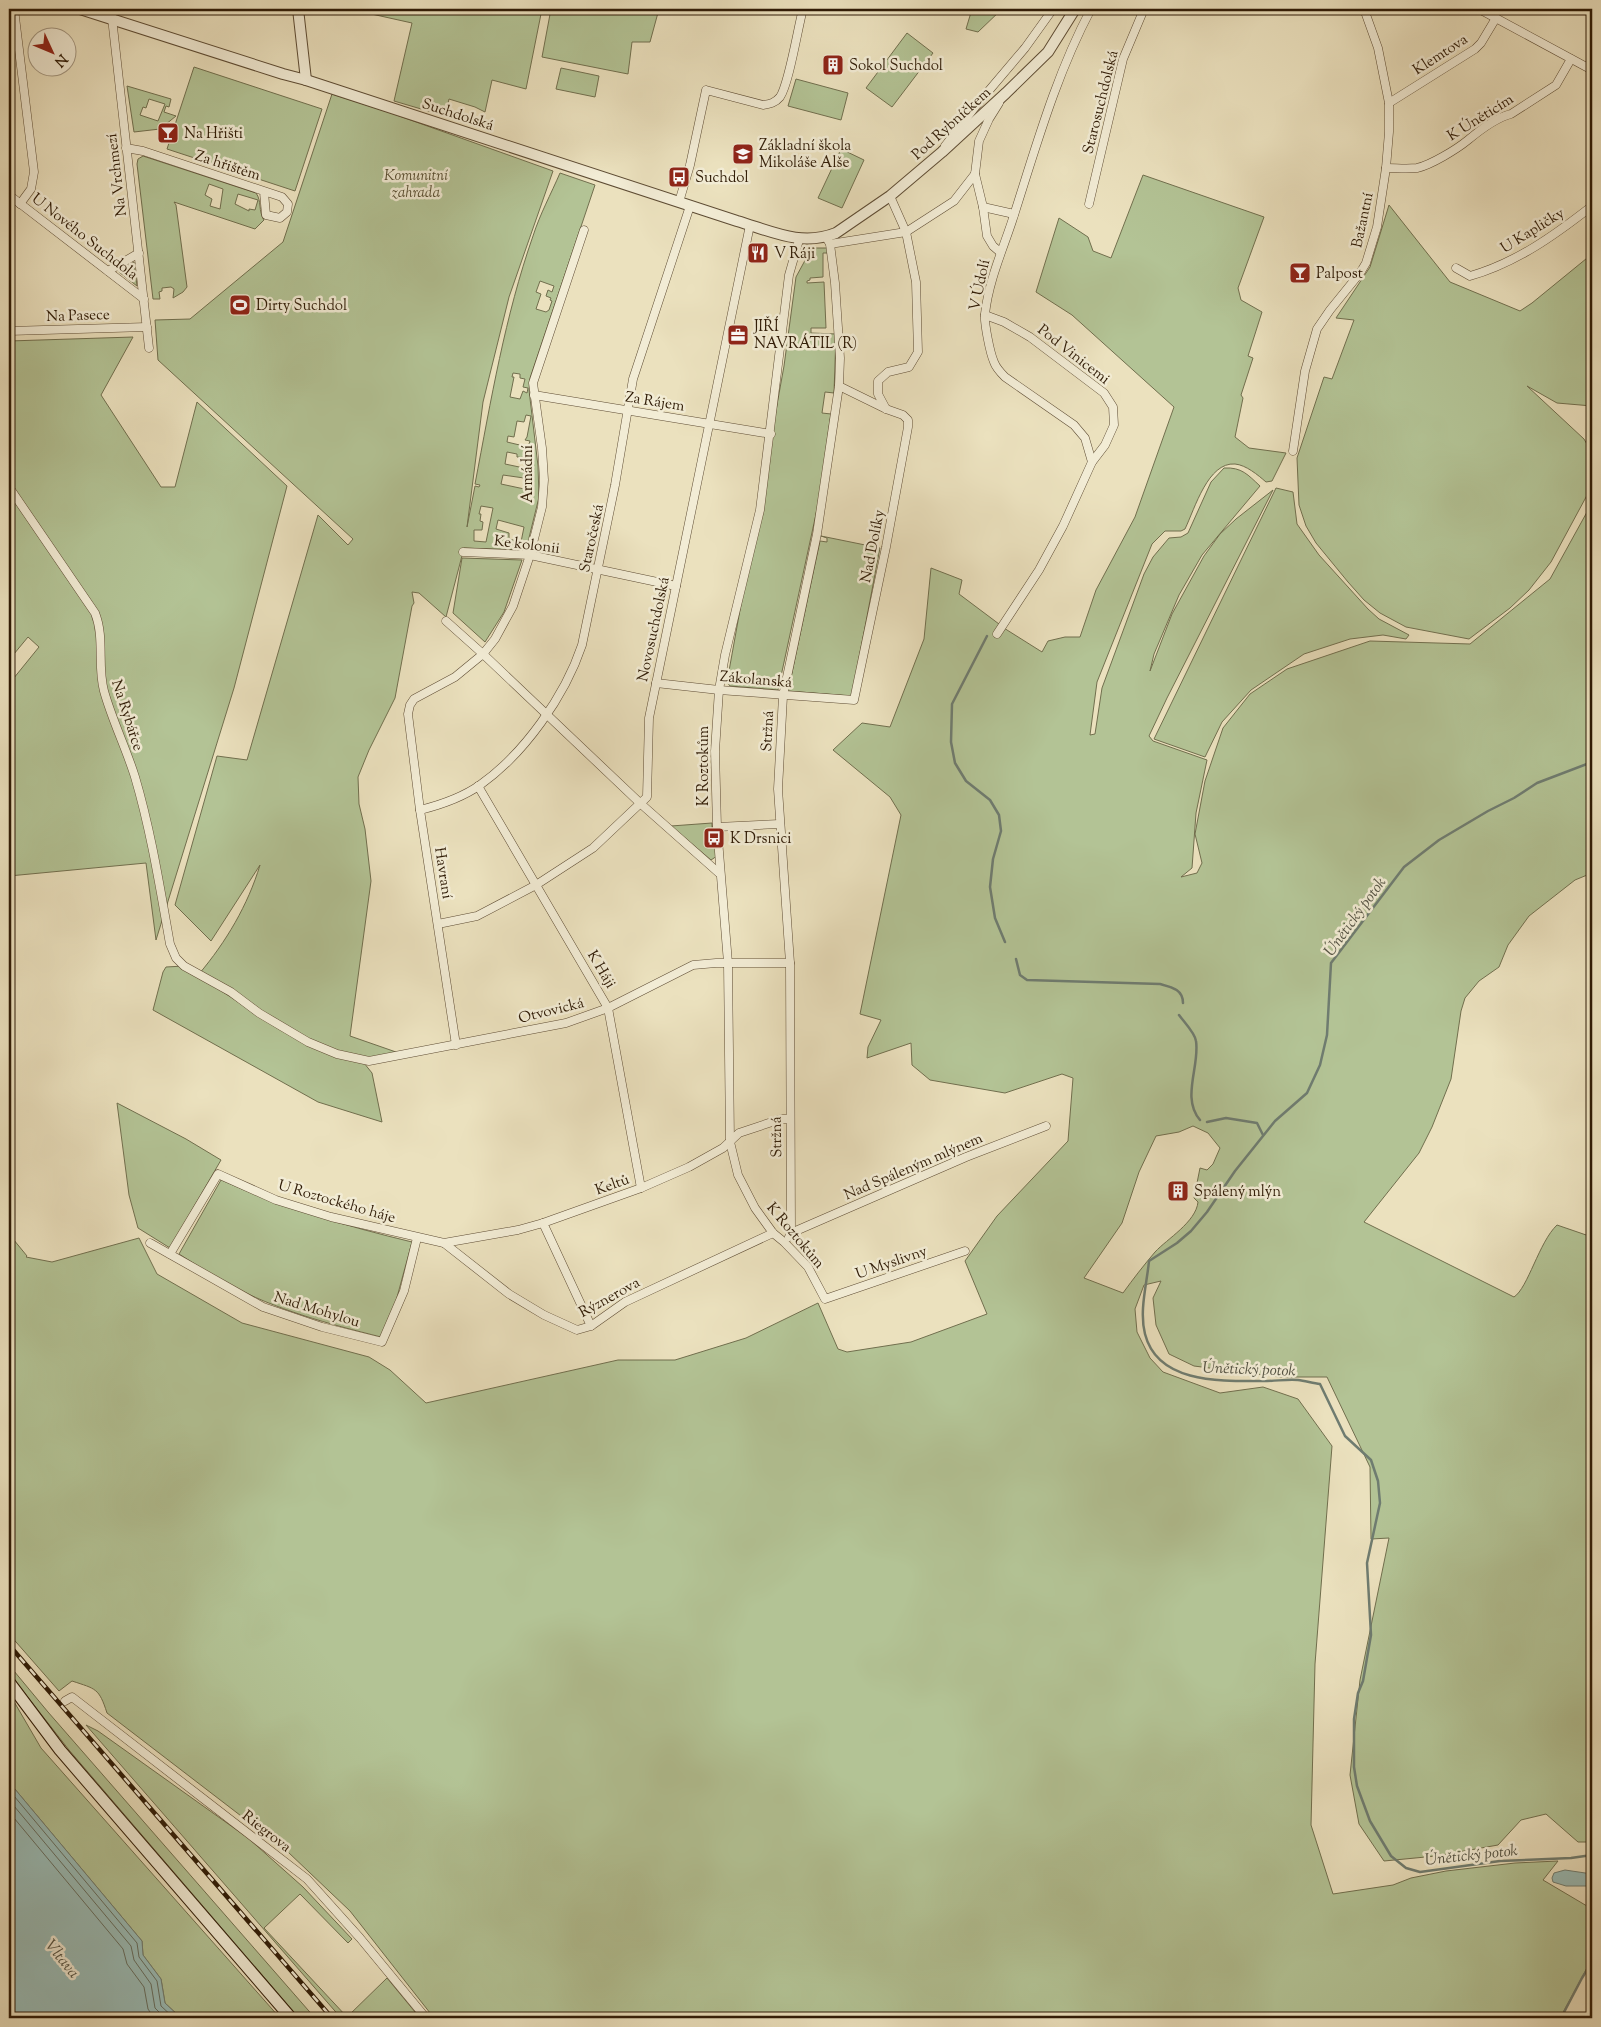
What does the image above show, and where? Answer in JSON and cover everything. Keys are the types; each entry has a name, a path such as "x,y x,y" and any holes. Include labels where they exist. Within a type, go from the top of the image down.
{"main road":[{"path":"9,1682 60,1750 291,2018"}],"street":[{"path":"14,9 34,172 31,189 20,204"},
{"name":"Suchdolská","path":"80,9 111,14 306,80 750,225 799,240 828,240"},
{"path":"298,9 306,80"},
{"path":"679,202 690,165 706,90 763,105 770,104 776,100 781,95 803,9"},
{"path":"942,152 947,141 1025,48 1053,9"},
{"name":"Pod Rybníčkem","path":"828,240 890,196 942,152 1006,93 1048,52 1075,9"},
{"name":"V Údolí","path":"1091,9 1074,41 1056,93 1042,124 1000,252 984,315 994,362 998,370 1074,425 1085,438 1092,462"},
{"name":"Starosuchdolská","path":"1089,204 1123,59 1144,9"},
{"name":"Bažantní","path":"1293,451 1306,371 1318,329 1330,310 1360,274 1366,263 1377,227 1386,168 1389,103 1378,48 1364,9"},
{"path":"1479,9 1592,70"},
{"name":"Na Vrchmezí","path":"111,14 147,326"},
{"name":"Klemtova","path":"1389,103 1476,49 1496,18"},
{"name":"K Úněticím","path":"1386,168 1417,168 1429,164 1556,85 1571,59"},
{"path":"1000,252 993,246 988,236 984,207 975,174 979,142 989,119 1006,93"},
{"name":"Za hřištěm","path":"126,148 143,151 264,192"},
{"path":"828,240 906,232 954,201 975,174"},
{"name":"U Nového Suchdola","path":"9,195 144,299"},
{"path":"886,409 878,394 878,381 888,372 909,367 918,352 916,282 906,232 890,196"},
{"name":"Staročeská","path":"420,810 450,800 478,786 512,758 546,713 576,664 582,645 616,486 633,379 690,206"},
{"name":"U Kapličky","path":"1456,268 1470,276 1513,259 1536,247 1592,206"},
{"path":"984,207 1014,214"},
{"name":"Novosuchdolská","path":"641,804 647,797 649,718 750,225"},
{"name":"Armádní","path":"410,705 414,699 455,677 484,654 495,639 513,606 530,555 542,507 544,480 542,448 533,383 584,230"},
{"name":"K Roztokům","path":"799,240 789,275 760,510 725,655 719,690 715,751 717,827 728,963 730,1142 738,1174 746,1192 773,1233 808,1267 825,1299"},
{"name":"Stržná","path":"791,1234 789,1119 790,963 778,789 783,696 817,534 839,386 840,358 836,283 828,240"},
{"path":"570,241 580,245"},
{"name":"U Nového Suchdola","path":"108,271 139,253"},
{"name":"Pod Vinicemi","path":"984,315 1004,322 1030,336 1104,393 1113,408 1114,425 1106,445 1092,462"},
{"path":"147,326 150,348"},
{"name":"Na Pasece","path":"9,331 147,326"},
{"name":"Nad Dolíky","path":"839,386 886,409 903,415 908,420 886,547 854,700"},
{"name":"Za Rájem","path":"534,395 770,434"},
{"path":"997,634 1039,570 1092,462"},
{"name":"Na Rybářce","path":"9,487 95,613 100,625 99,657 104,691 135,778 149,834 170,944 176,958 184,966 230,992 308,1042 337,1054 369,1062"},
{"name":"Ke kolonii","path":"463,552 530,555 676,586"},
{"path":"446,621 484,654 641,804 720,874"},
{"name":"Zákolanská","path":"656,683 783,696 854,700"},
{"name":"Havraní","path":"410,705 408,717 420,810 456,1046"},
{"name":"K Háji","path":"478,786 608,1008 641,1188"},
{"path":"438,924 476,916 536,885 593,848 641,804"},
{"path":"717,827 780,824"},
{"name":"Otvovická","path":"369,1062 566,1023 608,1008 693,965 790,963"},
{"name":"Keltů","path":"543,1223 641,1188 689,1167 730,1142 740,1133 782,1119 789,1119"},
{"name":"Nad Spáleným mlýnem","path":"791,1234 966,1157 1046,1126"},
{"name":"U Roztockého háje","path":"170,1254 218,1174 276,1200 331,1217 444,1243 518,1230 543,1223"},
{"path":"543,1223 591,1326"},
{"name":"Rýznerova","path":"444,1243 509,1294 578,1330 591,1326 625,1302 773,1233"},
{"path":"784,1242 791,1234"},
{"name":"Nad Mohylou","path":"150,1243 263,1306 322,1327 382,1342 404,1291 417,1238"},
{"name":"U Myslivny","path":"825,1299 965,1251"},
{"name":"Riegrova","path":"65,1701 72,1697 307,1879 360,1938 426,2018"}],"green space":[{"path":"368,9 542,9 526,89 492,80 485,112 449,99 445,116 394,101 412,23 367,13"},
{"path":"551,9 659,9 650,42 632,42 628,74 542,57"},
{"path":"972,9 1002,9 978,32 966,29"},
{"path":"907,33 933,53 892,107 866,88"},
{"path":"194,67 322,109 295,191 167,149"},
{"path":"561,68 599,76 595,97 556,89"},
{"path":"796,79 848,93 841,120 788,106"},
{"path":"127,86 171,99 169,107 166,106 164,112 176,116 160,129 134,132","holes":["149,99 165,104 158,121 140,115 143,107 146,108"]},
{"name":"Komunitní zahrada","path":"332,94 553,171 509,297 483,402 467,527 475,486 479,487 480,485 475,484 507,327 523,266 536,228 560,173 595,185 530,378 529,390 538,466 539,497 526,550 464,548 446,617 419,593 412,592 414,603 395,698 358,777 359,804 365,829 371,881 350,1036 396,1052 369,1061 308,1042 199,974 227,936 243,909 260,865 211,941 175,905 217,756 247,760 318,515 348,545 353,539 158,360 155,320 190,319 283,242","holes":["540,281 554,286 552,292 548,290 546,296 551,298 550,300 552,301 549,310 546,312 536,309 541,294 536,292","513,373 520,374 520,378 525,379 523,387 528,388 527,393 523,391 520,399 510,397 514,377 512,377","526,415 531,416 525,440 530,441 528,447 507,442 508,436 514,437 517,421 524,422","507,452 517,454 517,457 528,458 527,467 505,464","503,475 524,478 524,483 530,484 529,490 501,484","481,506 493,508 486,542 474,541 474,530 482,530 481,514 479,514","498,520 524,527 521,542 509,539 509,533 496,529"]},
{"path":"841,149 864,160 842,208 818,198"},
{"path":"143,156 256,193 259,199 264,220 255,229 174,202 176,205 187,287 173,298 174,289 171,287 162,288 162,291 159,292 160,299 153,299 137,164 138,159","holes":["209,184 223,189 220,209 210,206 212,199 205,195","238,194 258,200 255,210 249,209 249,211 235,204"]},
{"path":"1143,175 1264,217 1238,288 1241,300 1262,312 1248,356 1253,358 1241,395 1243,398 1235,437 1249,448 1286,453 1272,481 1266,482 1252,471 1235,464 1226,465 1217,470 1198,499 1185,529 1181,531 1165,531 1152,544 1097,682 1090,735 1095,734 1102,688 1144,574 1153,557 1169,538 1181,537 1188,533 1211,482 1224,468 1240,470 1260,486 1202,555 1179,595 1154,654 1150,671 1172,614 1204,556 1220,534 1273,490 1149,736 1153,741 1207,760 1196,813 1192,868 1181,877 1197,873 1202,863 1195,834 1205,781 1223,728 1250,694 1287,669 1370,641 1470,644 1550,579 1592,503 1592,873 1575,880 1529,916 1508,945 1499,967 1479,981 1465,998 1461,1011 1451,1079 1432,1127 1419,1153 1364,1222 1514,1297 1524,1284 1545,1242 1557,1225 1592,1237 1592,1842 1578,1842 1546,1814 1521,1820 1498,1845 1436,1856 1384,1861 1359,1824 1350,1775 1360,1680 1389,1538 1371,1539 1370,1467 1327,1377 1280,1377 1194,1366 1169,1354 1156,1325 1153,1298 1161,1281 1144,1285 1135,1309 1137,1332 1150,1358 1163,1372 1220,1393 1263,1387 1298,1399 1332,1446 1315,1664 1311,1825 1333,1894 1393,1885 1411,1878 1446,1871 1515,1863 1558,1861 1543,1880 1592,1909 1592,1962 1560,2018 434,2018 350,1911 288,1852 107,1713 99,1694 92,1688 72,1681 59,1691 9,1634 9,1234 26,1257 52,1262 139,1238 157,1274 242,1323 369,1357 390,1370 426,1403 618,1360 675,1360 746,1338 818,1303 838,1349 847,1352 911,1342 987,1314 965,1261 997,1216 1068,1141 1073,1078 1062,1074 1005,1093 930,1080 912,1065 911,1043 867,1058 868,1047 881,1020 860,1014 901,815 890,797 833,750 862,723 890,727 924,639 931,568 962,580 959,594 1007,630 1042,652 1048,641 1065,637 1080,637 1096,590 1135,517 1174,407 1072,315 1036,292 1059,218 1088,237 1093,251 1111,258","holes":["1193,1126 1208,1133 1220,1148 1213,1164 1207,1170 1200,1168 1194,1198 1198,1202 1187,1223 1155,1252 1123,1293 1084,1278 1122,1223 1139,1172 1156,1136 1179,1132"]},
{"path":"1389,205 1450,282 1520,311 1592,254 1592,406 1557,403 1527,386 1584,439 1592,453 1592,486 1551,562 1529,590 1510,608 1469,639 1406,627 1380,613 1364,600 1316,543 1306,526 1299,505 1297,458 1324,377 1332,379 1354,320 1336,318 1370,267"},
{"path":"815,248 826,248 830,253 823,253 823,277 810,278 807,281 807,283 824,282 826,328 811,328 811,333 836,334 834,393 825,392 822,413 831,414 819,500 778,690 730,686 727,682 784,366 796,277 809,253"},
{"path":"134,262 137,286 119,272 120,269"},
{"path":"133,337 101,395 161,487 175,487 197,402 287,486 234,688 156,940 146,863 9,876 9,684 39,647 28,637 9,660 9,341"},
{"path":"1276,488 1293,492 1297,524 1319,555 1379,619 1409,635 1406,639 1383,635 1350,639 1304,654 1251,690 1222,722 1205,757 1154,739"},
{"path":"821,536 880,548 852,695 850,696 788,691 820,541 827,542 827,538"},
{"path":"462,558 522,560 504,612 485,642 453,613"},
{"path":"712,823 712,839 716,839 717,856 711,860 671,826"},
{"path":"184,966 280,1030 364,1063 372,1073 382,1122 318,1102 153,1010 166,967"},
{"path":"117,1103 186,1139 221,1160 170,1248 138,1228 129,1195"},
{"path":"221,1180 315,1216 412,1242 393,1312 381,1337 284,1309 222,1281 179,1254"},
{"path":"9,1665 315,2018 299,2018 69,1750 9,1673"},
{"path":"9,1693 41,1748 280,2018 181,2018 165,2003 161,1979 143,1955 142,1941 9,1782"},
{"path":"86,1725 98,1731 248,1838 303,1887 352,1939 348,1943 300,1894 264,1928 347,2017 387,1978 420,2018 341,2018"}],"water":[{"name":"Vltava","path":"9,1782 142,1941 143,1955 161,1979 165,2003 181,2018 9,2018"},
{"path":"1565,1870 1592,1874 1592,1886 1566,1886 1553,1882 1554,1873"}],"waterway":[{"path":"987,636 952,704 951,742 955,763 966,781 990,800 999,815 1001,831 993,859 990,887 995,918 1005,942"},
{"name":"Únětický potok","path":"1592,762 1537,783 1439,840 1404,867 1331,963 1327,1035 1320,1065 1307,1093 1275,1121 1191,1231 1177,1243 1149,1261 1143,1316 1145,1334 1152,1351 1164,1363 1178,1371 1195,1377 1213,1380 1301,1380 1320,1384 1345,1436 1371,1460 1378,1481 1380,1503 1367,1563 1371,1635 1354,1719 1354,1767 1357,1786 1370,1821 1391,1856 1406,1868 1420,1872 1500,1861 1571,1858 1592,1855"},
{"path":"1016,959 1020,975 1027,980 1160,984 1179,992 1183,1003"},
{"path":"1179,1015 1192,1031 1196,1041 1197,1051 1191,1092 1192,1102 1200,1120"},
{"path":"1207,1122 1226,1118 1257,1123 1263,1135"},
{"name":"Únětický potok","path":"1561,2018 1592,1962"}],"railway":[{"path":"9,1645 332,2018"}],"place":[{"name":"Sokol Suchdol","path":"833,65"},
{"name":"Na Hřišti","path":"168,133"},
{"name":"Základní škola Mikoláše Alše","path":"743,154"},
{"name":"Suchdol","path":"679,177"},
{"name":"V Ráji","path":"758,253"},
{"name":"Palpost","path":"1300,273"},
{"name":"Dirty Suchdol","path":"240,305"},
{"name":"JIŘÍ NAVRÁTIL (R)","path":"738,335"},
{"name":"K Drsnici","path":"714,838"},
{"name":"Spálený mlýn","path":"1178,1191"}]}
